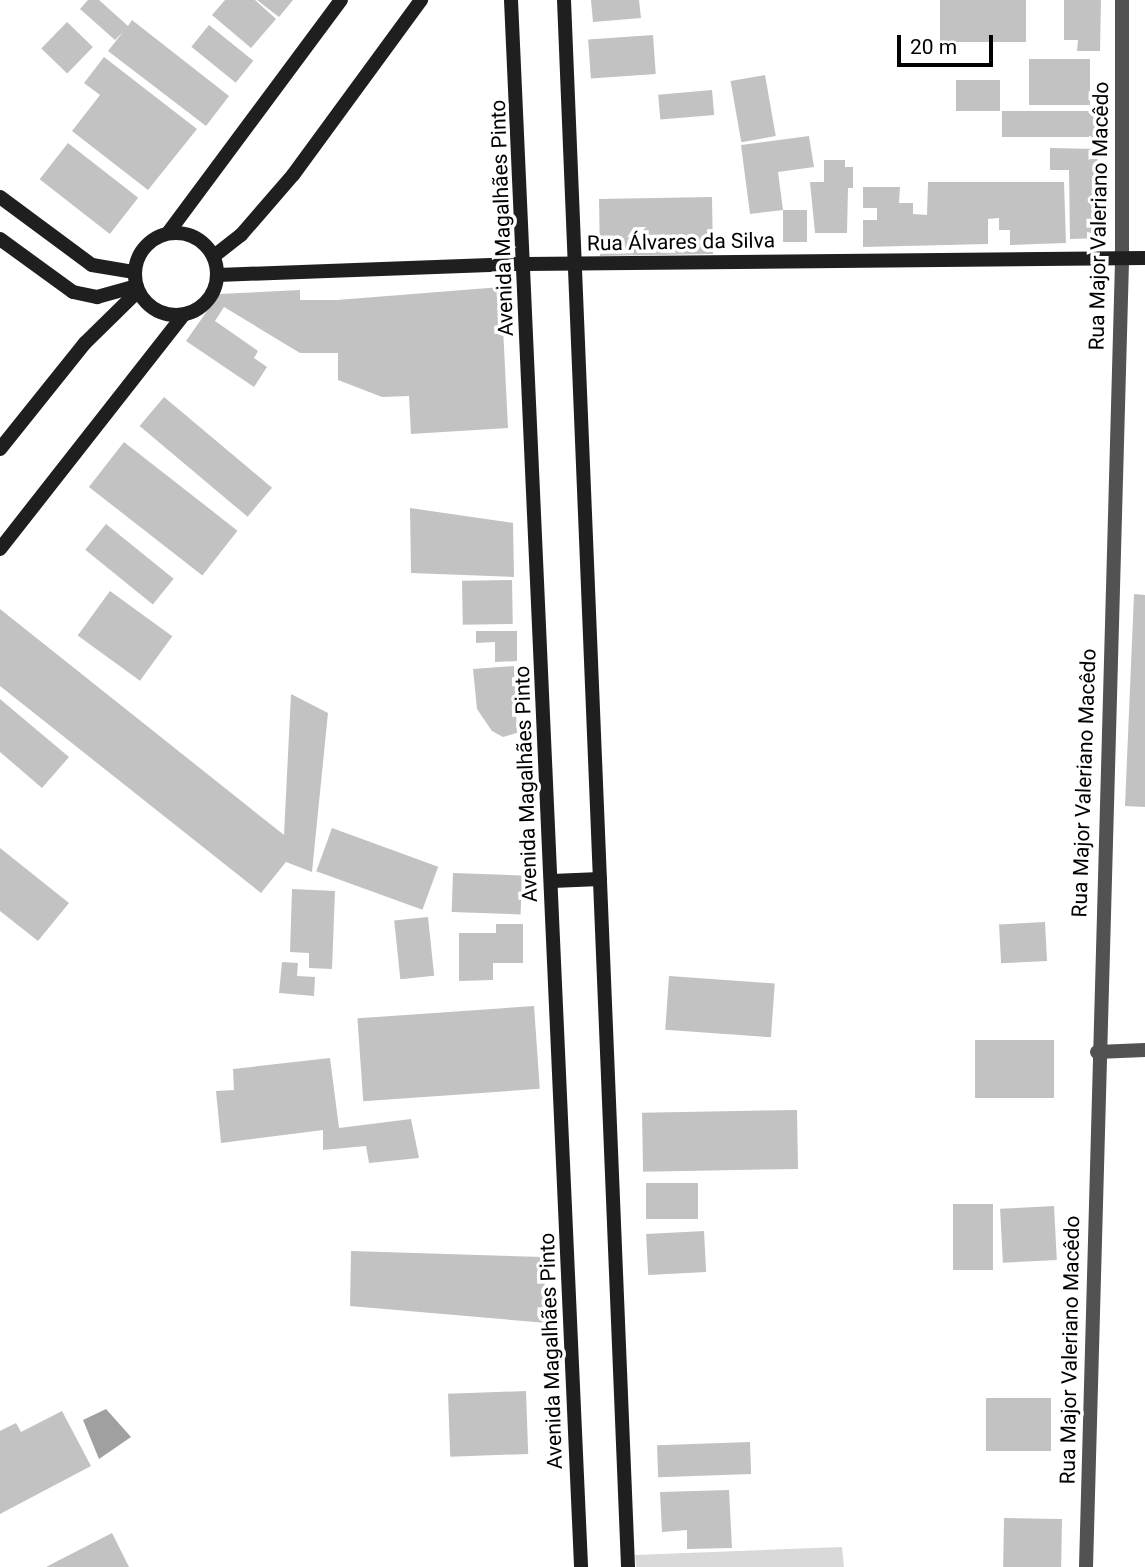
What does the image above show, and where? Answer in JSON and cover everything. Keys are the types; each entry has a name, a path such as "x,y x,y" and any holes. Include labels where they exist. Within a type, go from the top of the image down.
{"main road":[{"path":"168,233 341,0"},
{"path":"214,256 241,235 293,176 421,0"},
{"name":"Avenida Magalhães Pinto","path":"511,0 525,264 581,1567"},
{"path":"564,0 628,1567"},
{"path":"0,197 92,265 136,283 149,306 166,314 184,314 202,307 213,292 218,275 214,256 202,241 186,233 168,233 150,240 139,255 136,283 0,449"},
{"path":"0,239 73,292 97,297 136,283"},
{"name":"Rua Álvares da Silva","path":"218,275 525,264 1145,258"},
{"path":"0,549 184,314"},
{"path":"552,881 600,879"}],"street":[{"name":"Rua Major Valeriano Macêdo","path":"1086,1567 1097,1052 1122,258 1122,0"},
{"path":"1097,1052 1145,1050"}],"shaded area":[{"path":"106,1409 131,1437 99,1459 83,1420"},
{"path":"842,1547 844,1567 636,1567 635,1555"}],"building":[{"path":"88,0 99,0 128,26 132,20 229,96 206,126 108,51 123,32 115,40 80,9"},
{"path":"225,0 255,0 276,19 251,48 212,15"},
{"path":"257,0 293,0 279,17"},
{"path":"591,0 639,0 641,18 593,22"},
{"path":"940,0 1026,0 1026,42 940,42"},
{"path":"1064,0 1101,0 1100,51 1077,51 1078,40 1064,40"},
{"path":"67,22 93,47 67,74 41,49"},
{"path":"209,25 253,61 236,83 191,47"},
{"path":"653,35 656,74 591,78 588,40"},
{"path":"104,57 197,129 148,190 72,131 100,95 84,83"},
{"path":"1029,59 1090,59 1090,105 1029,105"},
{"path":"765,75 776,136 741,142 731,81"},
{"path":"956,80 1000,80 1000,111 956,111"},
{"path":"712,90 714,115 660,120 658,95"},
{"path":"1002,111 1099,111 1099,137 1002,137"},
{"path":"809,136 814,167 778,172 783,210 750,214 741,145"},
{"path":"68,143 138,198 110,234 40,179"},
{"path":"1050,148 1097,149 1102,238 1070,239 1069,170 1050,170"},
{"path":"824,160 845,160 845,167 853,167 853,188 848,188 847,233 815,233 810,182 824,182"},
{"path":"928,182 1064,182 1066,243 1010,245 1010,230 999,230 999,218 988,219 988,244 863,247 863,220 877,220 877,208 863,208 863,187 900,187 899,203 913,203 913,214 927,215"},
{"path":"712,197 713,254 600,256 599,199"},
{"path":"783,210 807,210 807,242 783,242"},
{"path":"501,287 508,428 411,434 409,396 382,397 338,380 338,353 300,353 224,307 215,321 258,351 254,358 267,367 254,387 186,341 219,294 300,290 300,300 337,300"},
{"path":"164,397 272,488 248,517 140,426"},
{"path":"124,442 237,531 202,576 89,487"},
{"path":"410,508 513,523 514,577 411,573"},
{"path":"106,524 174,579 153,604 85,550"},
{"path":"512,580 513,624 463,625 462,581"},
{"path":"110,591 172,636 140,681 78,635"},
{"path":"1134,594 1145,595 1145,807 1125,806"},
{"path":"0,609 284,835 291,694 328,713 312,872 286,862 261,893 0,686"},
{"path":"476,631 517,631 517,661 495,662 495,642 476,643"},
{"path":"514,666 517,733 503,737 492,731 477,709 473,669"},
{"path":"0,699 69,757 42,788 0,752"},
{"path":"332,828 438,867 422,910 316,871"},
{"path":"0,848 69,903 38,941 0,911"},
{"path":"453,873 522,875 521,914 452,912"},
{"path":"292,889 335,891 332,969 309,968 309,953 290,952"},
{"path":"428,917 434,976 400,979 394,921"},
{"path":"1045,922 1047,961 1001,963 999,924"},
{"path":"496,924 523,924 523,963 493,963 493,980 459,981 459,933 496,933"},
{"path":"282,962 298,963 297,976 315,977 314,996 279,993"},
{"path":"669,976 775,983 771,1037 665,1030"},
{"path":"534,1006 540,1089 363,1101 357,1018"},
{"path":"975,1040 1054,1040 1054,1098 975,1098"},
{"path":"330,1058 339,1128 411,1119 419,1158 369,1163 366,1146 323,1150 323,1130 221,1143 216,1091 234,1090 233,1069"},
{"path":"797,1110 798,1169 643,1172 642,1113"},
{"path":"646,1183 698,1183 698,1219 646,1219"},
{"path":"953,1204 993,1204 993,1270 953,1270"},
{"path":"1054,1206 1057,1260 1003,1263 1000,1209"},
{"path":"704,1231 706,1272 648,1275 646,1234"},
{"path":"351,1251 543,1257 547,1323 350,1306"},
{"path":"526,1391 528,1454 450,1457 448,1394"},
{"path":"986,1398 1051,1398 1051,1451 986,1451"},
{"path":"62,1411 91,1466 0,1514 0,1431 16,1423 21,1432"},
{"path":"750,1442 751,1474 658,1477 657,1445"},
{"path":"729,1490 732,1548 687,1549 687,1530 662,1532 660,1492"},
{"path":"1004,1518 1062,1519 1061,1567 1003,1567"},
{"path":"112,1533 129,1567 46,1567"}]}
